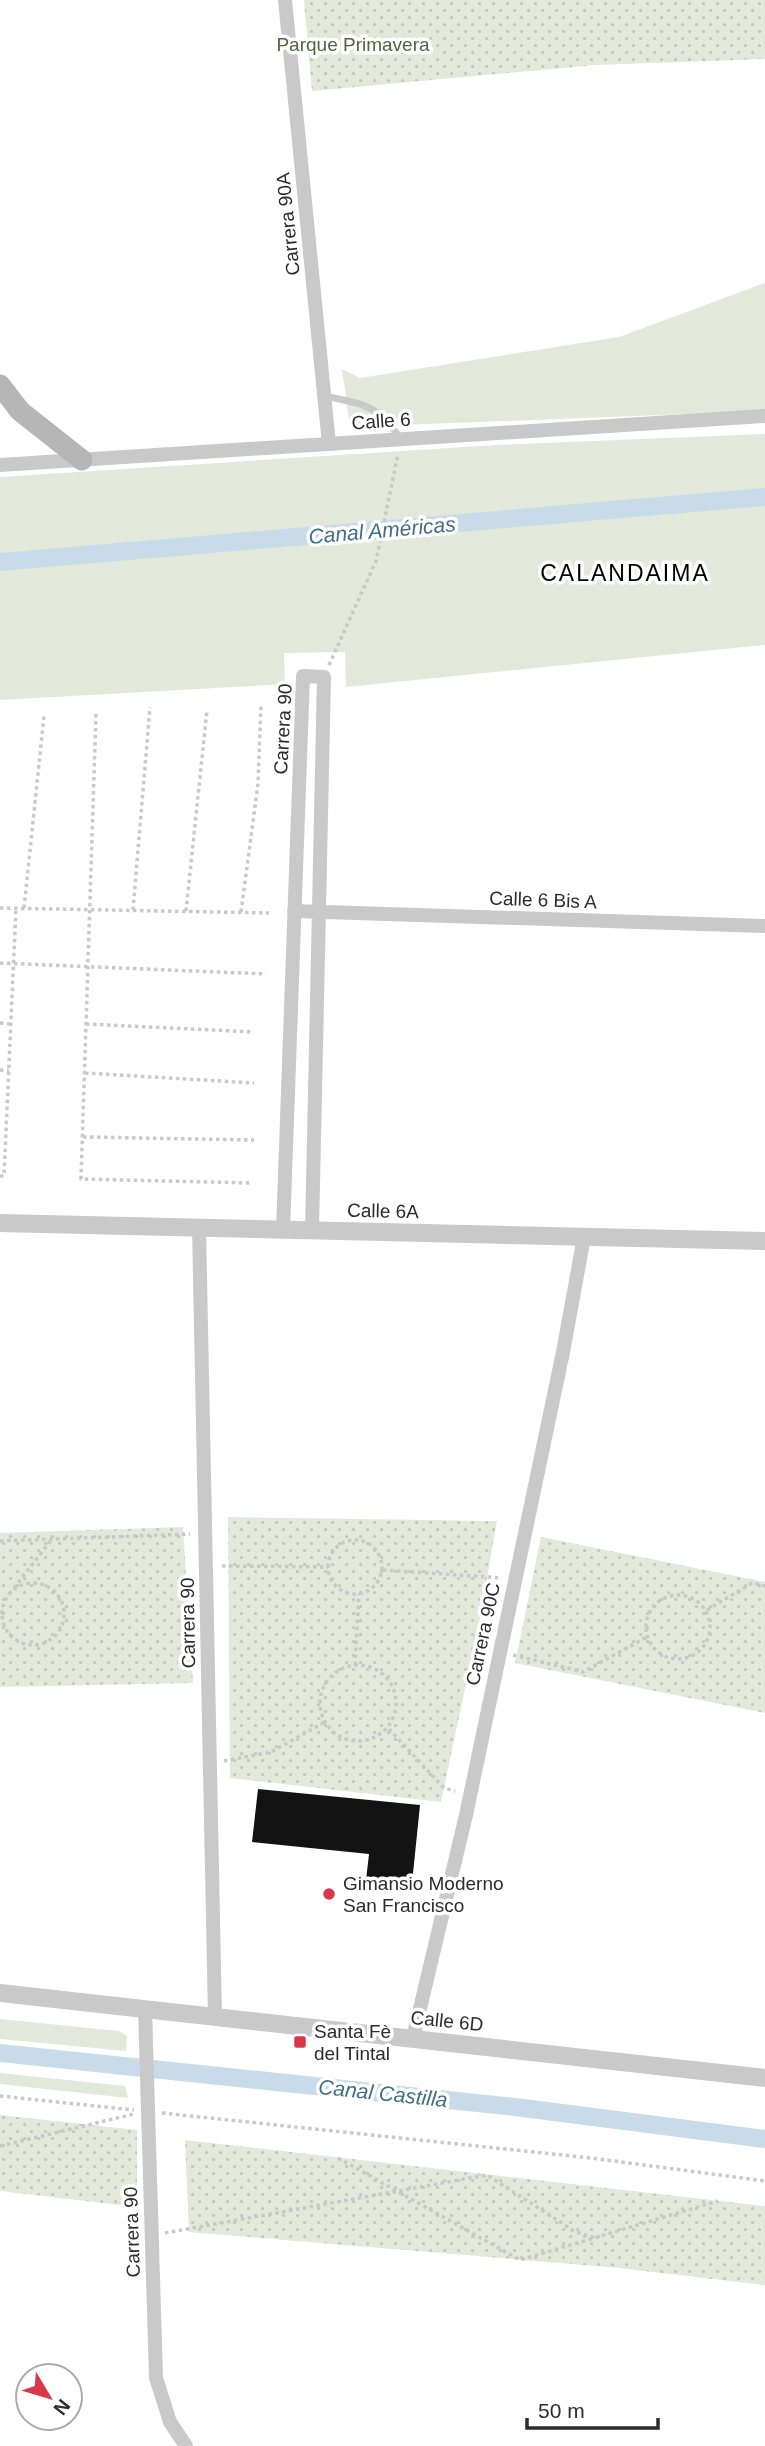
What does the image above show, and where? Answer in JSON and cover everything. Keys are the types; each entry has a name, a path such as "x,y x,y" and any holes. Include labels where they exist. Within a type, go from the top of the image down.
{"main road":[{"path":"0,385 20,411 82,460"}],"street":[{"name":"Carrera 90A","path":"285,0 329,444"},
{"name":"Calle 6","path":"0,465 765,416"},
{"name":"Carrera 90","path":"283,1230 303,676 324,677 312,1231"},
{"name":"Calle 6 Bis A","path":"295,911 765,926"},
{"name":"Calle 6A","path":"0,1223 765,1241"},
{"name":"Carrera 90","path":"200,1228 215,2017"},
{"name":"Carrera 90C","path":"413,2038 470,1794 563,1352 584,1237"},
{"name":"Calle 6D","path":"0,1993 765,2078"},
{"name":"Carrera 90","path":"145,2009 156,2378 170,2422 186,2446"}],"lane":[{"path":"324,396 369,405 386,418 401,439"}],"path":[{"path":"324,677 376,561 401,439"},
{"path":"241,912 258,784 261,705"},
{"path":"133,910 150,707"},
{"path":"186,911 207,710"},
{"path":"96,714 81,1179 252,1183"},
{"path":"24,908 44,716"},
{"path":"0,908 269,912"},
{"path":"0,1176 4,1176 16,908"},
{"path":"0,963 266,974"},
{"path":"0,1023 11,1024"},
{"path":"86,1024 254,1032"},
{"path":"0,1070 9,1070"},
{"path":"85,1073 254,1083"},
{"path":"0,1129 6,1129"},
{"path":"83,1136 254,1140"},
{"path":"0,1541 196,1533"},
{"path":"10,1592 29,1583 39,1583 56,1593 64,1612 58,1632 51,1640 41,1644 20,1643 5,1630 1,1610 10,1592 52,1539"},
{"path":"357,1540 373,1546 379,1553 382,1570 375,1586 359,1594 349,1594 334,1584 328,1567 334,1551 348,1541 357,1540"},
{"path":"206,1566 328,1567"},
{"path":"382,1570 514,1579"},
{"path":"706,1610 752,1583 765,1586"},
{"path":"355,1665 359,1594"},
{"path":"670,1595 691,1597 706,1610 710,1632 701,1651 691,1657 681,1660 660,1654 647,1637 648,1616 660,1599 670,1595"},
{"path":"499,1651 583,1672 647,1637"},
{"path":"355,1665 380,1671 389,1680 397,1704 388,1730 367,1741 355,1742 332,1732 320,1710 324,1685 342,1668 355,1665"},
{"path":"210,1760 230,1762 271,1752 325,1722"},
{"path":"388,1730 444,1788 470,1794"},
{"path":"0,2096 148,2106 578,2156 765,2181"},
{"path":"1,2145 148,2106"},
{"path":"338,2158 520,2260 718,2201"},
{"path":"151,2235 487,2175 574,2231 595,2238"}],"green space":[{"name":"Parque Primavera","path":"304,0 765,0 765,59 596,65 312,91"},
{"path":"765,283 765,411 350,427 342,369 360,378 619,337"},
{"path":"765,434 765,645 346,687 345,652 284,653 285,684 0,700 0,477 495,445"},
{"path":"228,1517 497,1521 481,1613 441,1802 230,1778"},
{"path":"183,1527 193,1683 0,1687 0,1533"},
{"path":"541,1537 765,1582 765,1713 515,1663"},
{"path":"0,2019 119,2031 127,2036 126,2051 0,2039"},
{"path":"0,2073 125,2086 128,2098 0,2084"},
{"path":"0,2115 137,2130 137,2207 0,2191"},
{"path":"185,2140 765,2206 765,2285 619,2268 189,2232"}],"building":[{"path":"258,1789 420,1805 411,1893 365,1889 369,1854 252,1842"}],"waterway":[{"name":"Canal Américas","path":"0,562 765,497"},
{"name":"Canal Castilla","path":"0,2053 515,2107 765,2139"}],"place":[{"name":"Gimansio Moderno San Francisco","path":"329,1894"},
{"name":"Santa Fè del Tintal","path":"300,2042"}],"district":[{"name":"CALANDAIMA","path":"625,573"}]}
